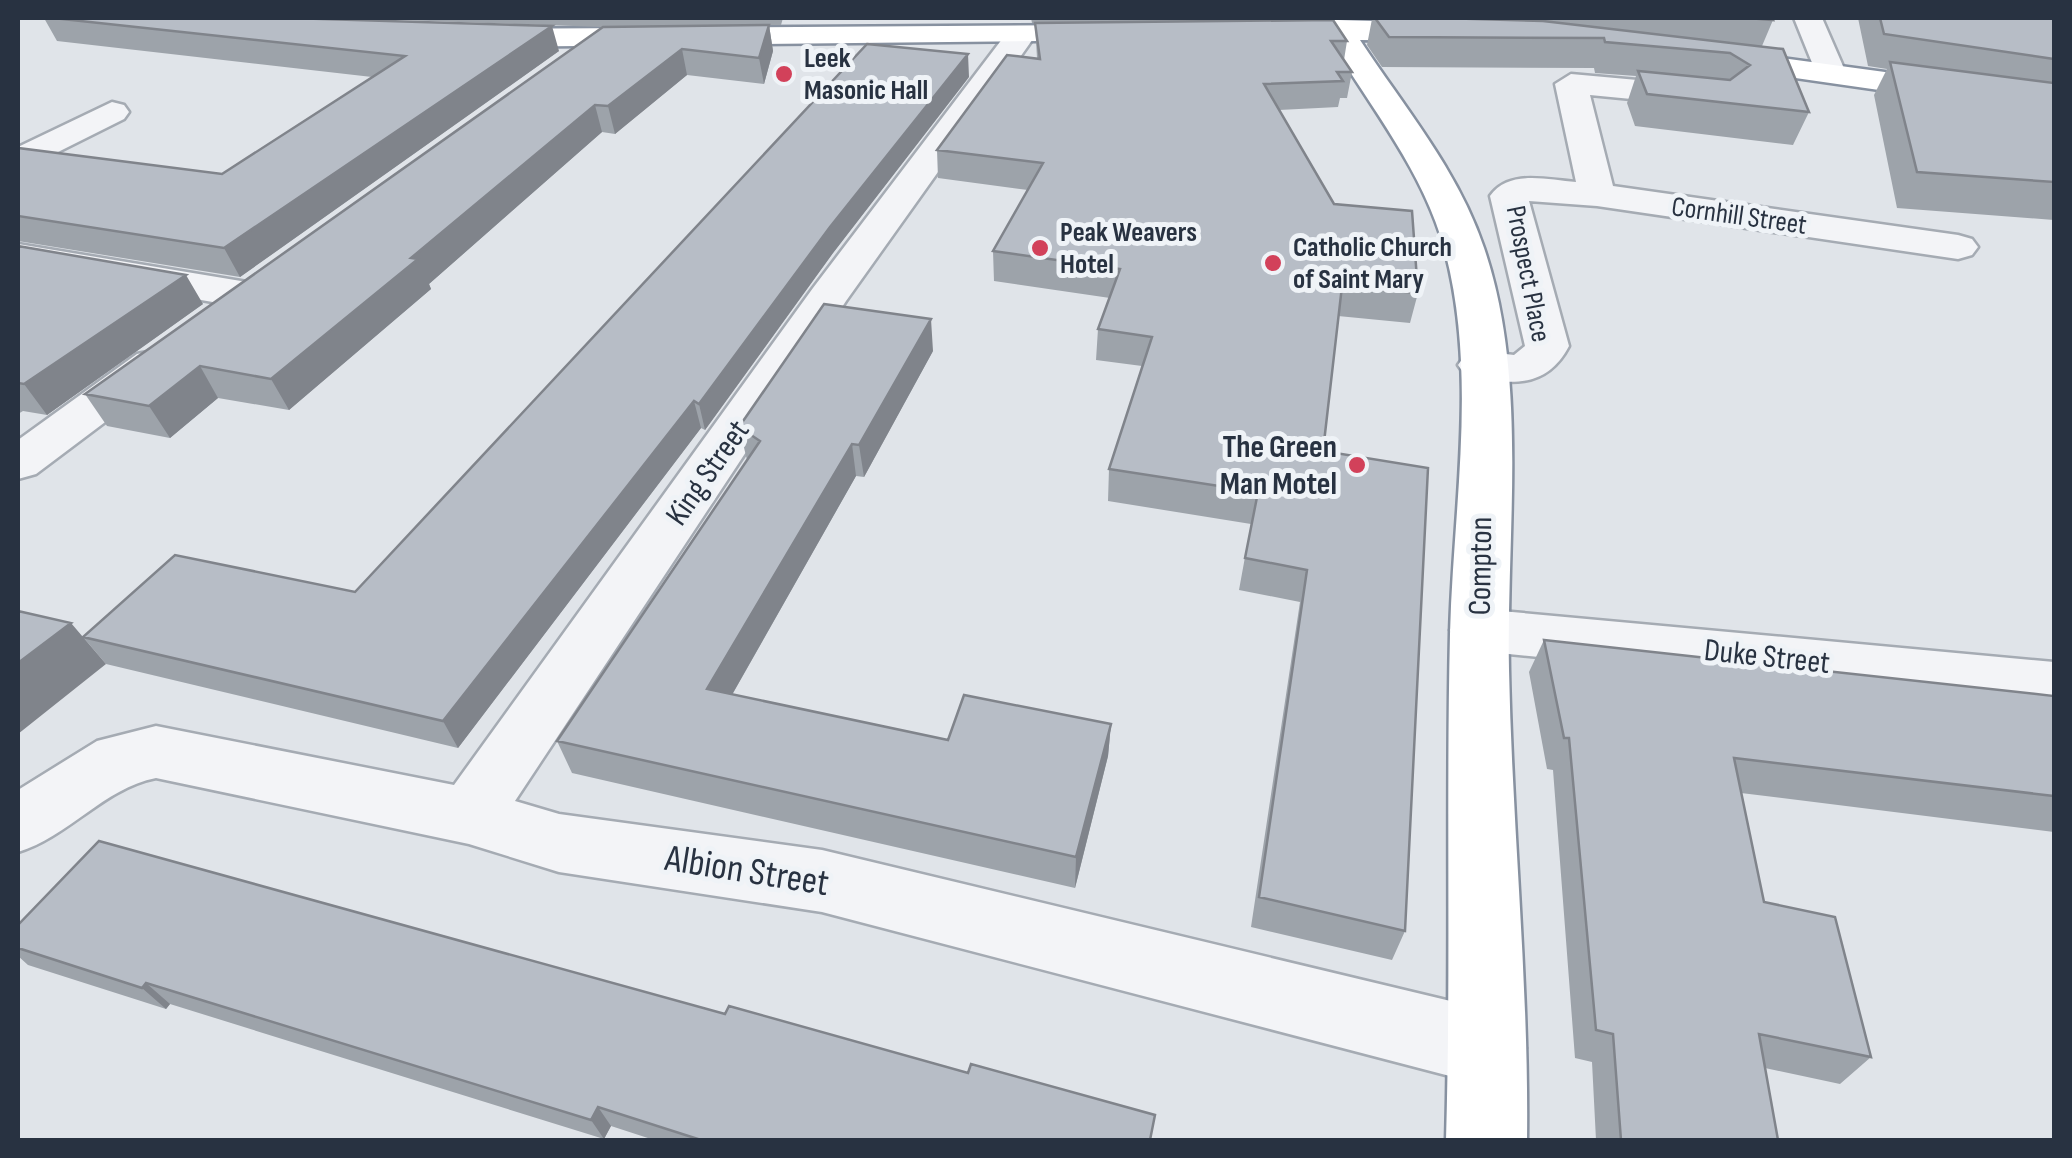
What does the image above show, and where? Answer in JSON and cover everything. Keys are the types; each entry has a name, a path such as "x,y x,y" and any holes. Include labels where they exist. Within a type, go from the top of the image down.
{"highway":[{"path":"1238,31 1338,23 1485,35"},
{"name":"Compton","path":"1338,23 1382,102 1420,152 1447,199 1466,254 1481,365 1479,630 1487,1140"},
{"path":"448,37 601,40 1140,33"},
{"path":"1692,55 2054,105"}],"street":[{"path":"1808,18 1830,72"},
{"name":"King Street","path":"469,816 828,296 1020,36"},
{"path":"560,70 601,40"},
{"path":"1597,195 1572,84 1717,98"},
{"path":"18,161 112,112"},
{"name":"Prospect Place","path":"1481,365 1522,370 1540,359 1547,346 1509,196 1520,189"},
{"name":"Cornhill Street","path":"1520,189 1597,195 1958,247"},
{"path":"18,256 263,284 18,463"},
{"name":"Duke Street","path":"1479,630 2054,686"},
{"name":"Albion Street","path":"18,824 119,760 156,752 469,816 560,843 822,881 1488,1048"}],"building":[{"path":"53,18 289,18 552,26 224,248 18,216 18,148 222,174 405,56"},
{"path":"1375,18 1543,21 1783,49 1809,112 1647,94 1638,71 1730,80 1750,65 1730,53 1605,42 1604,38 1389,37"},
{"path":"1880,18 2054,18 2054,59 1884,34"},
{"path":"1333,20 1347,41 1331,41 1352,72 1337,72 1343,81 1264,84 1334,204 1412,211 1418,293 1342,286 1323,451 1428,468 1405,931 1259,897 1307,570 1245,558 1258,492 1109,469 1152,337 1098,329 1120,269 993,251 1043,163 937,150 1007,55 1040,59 1035,23"},
{"path":"769,25 759,58 682,49 608,106 595,105 411,258 418,259 271,379 200,366 149,406 85,394 603,27"},
{"path":"867,44 968,54 830,227 699,404 694,401 443,721 83,637 175,555 355,592"},
{"path":"1890,62 2054,83 2054,182 1917,172"},
{"path":"18,246 186,275 24,384 18,383"},
{"path":"824,304 931,319 859,445 852,444 707,689 948,740 964,695 1111,724 1076,857 557,741 760,441 739,427"},
{"path":"18,611 71,623 18,663"},
{"path":"1544,640 2054,696 2054,796 1734,758 1764,902 1835,917 1871,1057 1759,1034 1778,1140 1621,1140 1613,1034 1596,1030 1569,738 1564,738"},
{"path":"99,841 725,1014 729,1006 968,1073 971,1064 1155,1115 1150,1140 701,1140 598,1107 591,1120 146,983 142,988 18,948 18,925"}],"place":[{"name":"Leek Masonic Hall","path":"784,74"},
{"name":"Peak Weavers Hotel","path":"1040,248"},
{"name":"Catholic Church of Saint Mary","path":"1273,263"},
{"name":"The Green Man Motel","path":"1357,465"}]}
